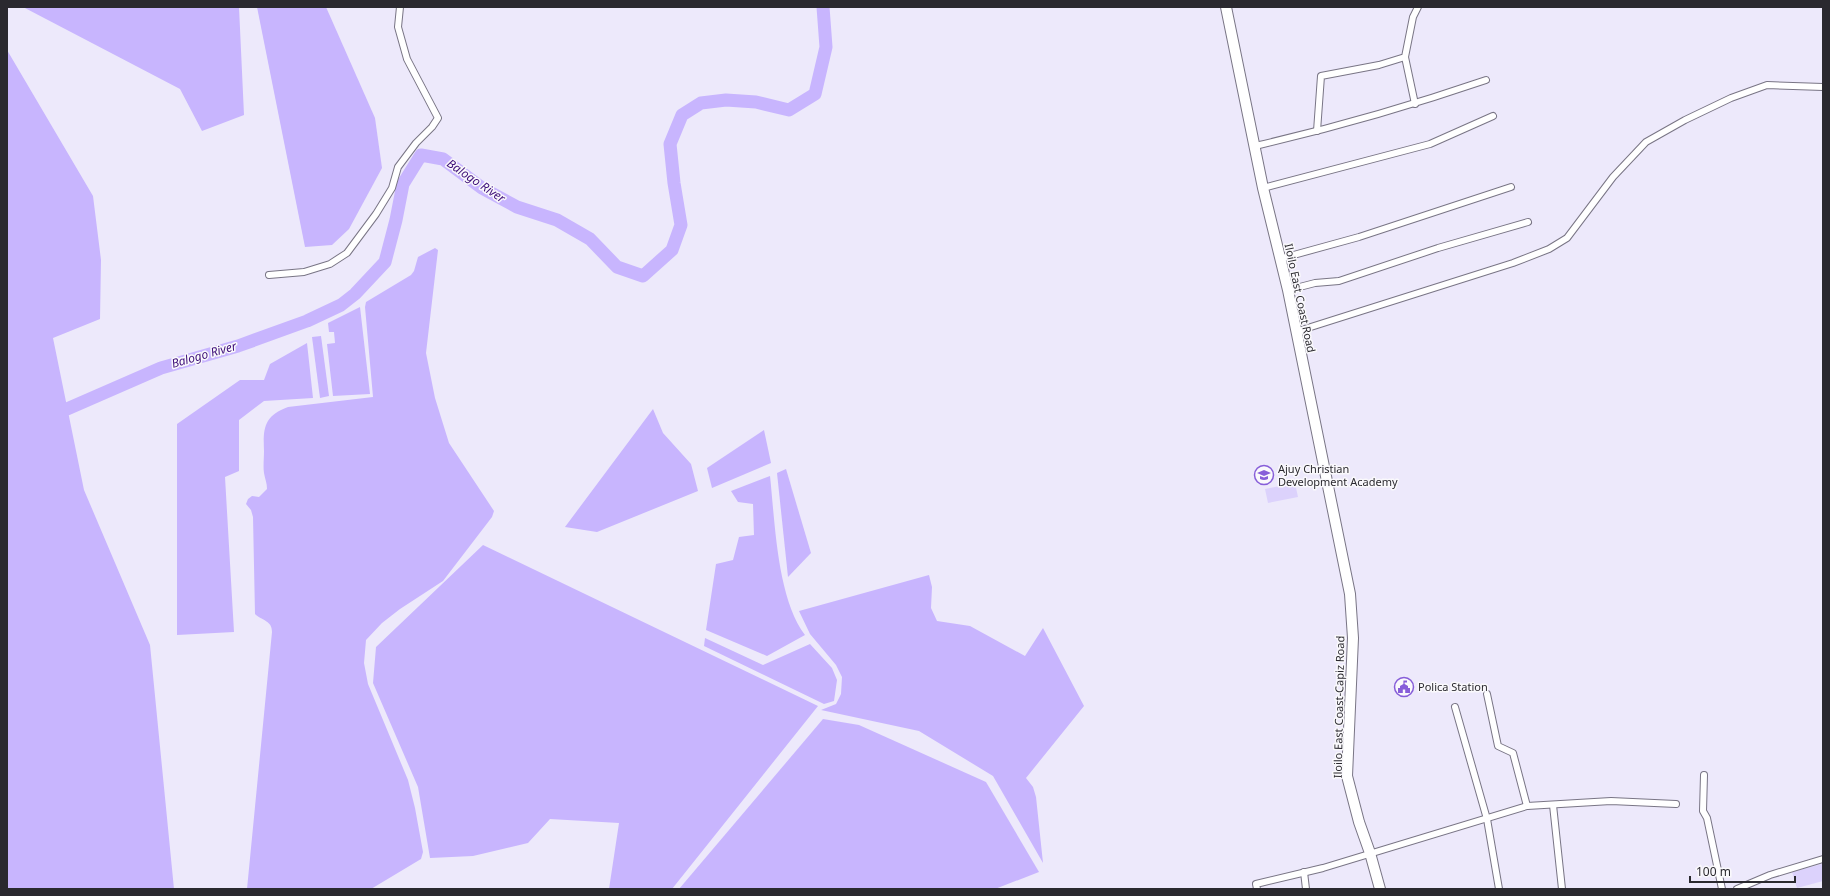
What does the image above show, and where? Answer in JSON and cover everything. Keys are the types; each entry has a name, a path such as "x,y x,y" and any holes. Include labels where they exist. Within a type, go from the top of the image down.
{"main road":[{"name":"Iloilo East Coast Road","path":"1226,7 1263,188 1279,259 1288,290 1295,332 1350,594"},
{"name":"Iloilo East Coast-Capiz Road","path":"1350,594 1353,638 1347,776 1358,822 1370,853 1380,889"}],"street":[{"path":"269,275 304,272 330,264 347,252 376,214 392,188 398,167 416,143 432,127 438,118 407,59 398,27 400,7"},
{"path":"1415,104 1405,57 1413,17 1418,7"},
{"path":"1317,131 1321,76 1379,65 1405,57"},
{"path":"1255,146 1317,131 1415,104 1486,80"},
{"path":"1295,332 1513,263 1549,249 1567,238 1613,177 1646,142 1685,120 1730,98 1767,85 1823,87"},
{"path":"1263,188 1430,144 1493,116"},
{"path":"1279,259 1311,252 1511,188"},
{"path":"1288,290 1315,283 1339,281 1438,248 1528,222"},
{"path":"1487,694 1498,746 1513,753 1527,806"},
{"path":"1455,707 1487,819 1499,889"},
{"path":"1704,775 1703,810 1707,818 1722,889"},
{"path":"1257,889 1256,884 1304,872 1527,806 1611,801 1676,804"},
{"path":"1553,805 1562,889"},
{"path":"1737,889 1770,875 1823,859"},
{"path":"1304,872 1306,889"}],"shaded area":[{"path":"23,7 239,7 244,115 202,131 180,89"},
{"path":"257,7 326,7 375,118 382,168 349,229 332,245 305,247"},
{"path":"7,50 93,196 101,260 100,319 53,338 84,490 150,645 174,889 7,889"},
{"path":"435,248 438,250 426,353 435,398 449,443 494,511 492,517 443,581 400,609 382,623 366,640 364,663 368,684 408,780 423,852 421,859 371,889 247,889 272,628 268,623 255,614 253,517 251,510 246,504 248,499 252,496 259,497 267,489 264,473 265,429 274,414 288,407 373,397 365,307 366,302 411,275 414,271 418,257"},
{"path":"360,307 370,394 333,396 327,344 335,343 334,332 329,332 328,323"},
{"path":"321,336 329,396 320,398 312,337"},
{"path":"307,343 313,398 264,401 239,420 239,471 225,477 234,632 177,635 177,424 240,380 264,380 270,364"},
{"path":"653,409 663,433 691,464 698,491 597,532 565,527"},
{"path":"764,430 771,463 712,488 707,468"},
{"path":"786,469 811,553 788,577 777,473"},
{"path":"770,476 776,537 783,581 788,601 805,635 767,656 706,630 716,564 733,560 739,537 754,535 753,504 738,502 731,491"},
{"path":"1295,483 1298,497 1268,503 1265,489"},
{"path":"483,545 818,706 672,889 609,889 619,823 550,819 528,843 473,856 430,858 418,787 373,683 376,647"},
{"path":"929,575 932,587 931,608 937,621 970,626 1025,656 1043,628 1084,706 1026,778 1033,787 1036,797 1043,863 993,776 919,731 821,710 836,704 841,694 842,677 836,665 810,634 799,611"},
{"path":"705,638 763,665 810,644 832,668 837,680 834,701 824,704 704,646"},
{"path":"823,719 859,725 986,782 1039,872 995,889 679,889"},
{"path":"1822,864 1823,881 1797,888 1792,872"}],"waterway":[{"name":"Balogo River","path":"67,409 161,368 238,346 307,321 341,305 355,294 385,262 396,220 403,184 421,155 443,159 482,188 517,207 557,220 590,239 617,267 643,276 672,250 681,225 674,183 670,144 682,115 701,103 726,100 756,102 789,110 815,94 826,47 823,7"}],"place":[{"name":"Ajuy Christian Development Academy","path":"1264,475"},
{"name":"Polica Station","path":"1404,687"}]}
